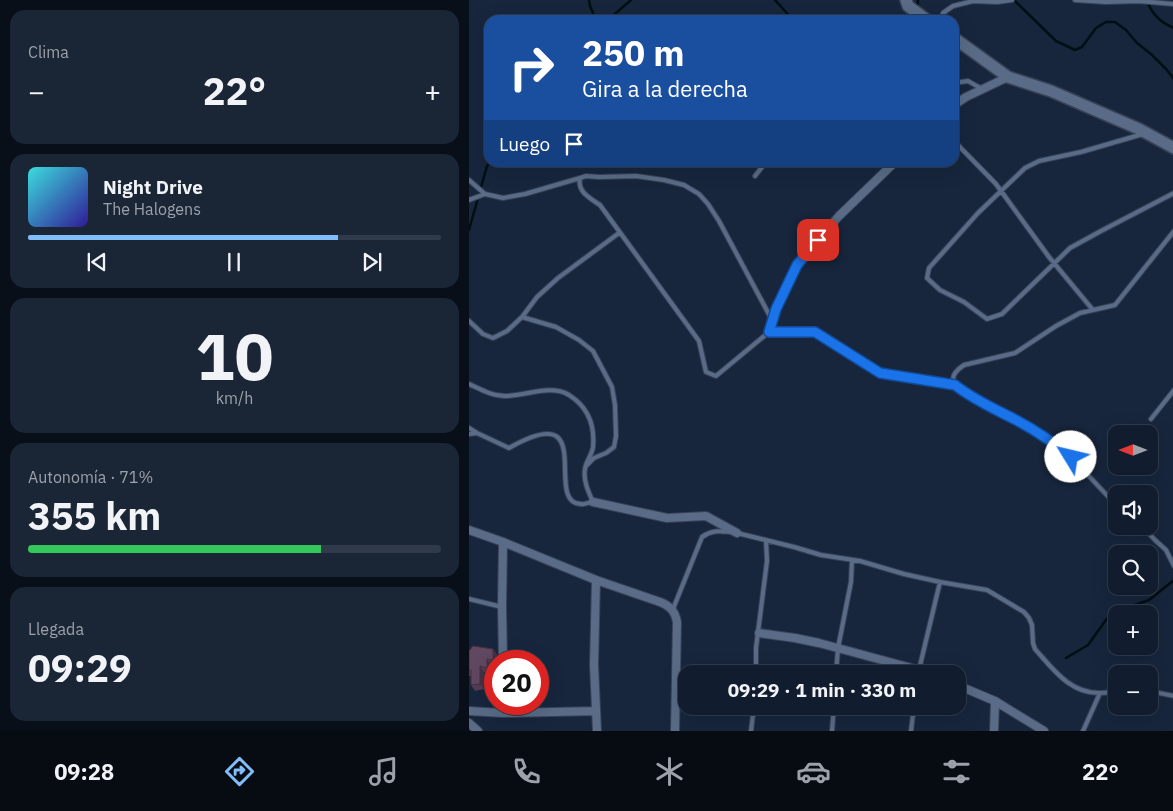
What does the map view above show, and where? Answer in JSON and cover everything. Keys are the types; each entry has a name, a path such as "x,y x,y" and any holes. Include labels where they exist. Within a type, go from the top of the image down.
{"street":[{"path":"906,0 908,6 920,15"},
{"path":"959,42 1008,77 1051,90 1139,129 1173,148"},
{"path":"959,102 1008,77"},
{"path":"769,332 782,296 797,265 839,216 890,167"},
{"path":"593,502 667,518 706,516 737,533"},
{"path":"469,530 596,580 660,602 673,610 677,622 675,731"},
{"path":"503,542 503,650"},
{"path":"596,580 594,665 597,731"},
{"path":"759,633 795,638 838,648 895,665"},
{"path":"966,689 995,701 1045,731"},
{"path":"994,731 995,701"},
{"path":"469,711 484,711"},
{"path":"549,712 597,711"},
{"path":"469,722 478,731"}],"lane":[{"path":"942,15 953,6 973,0 997,2 1012,0"},
{"path":"1075,0 1106,2 1139,1 1173,4"},
{"path":"959,82 968,81 983,89"},
{"path":"1147,133 1081,152 1039,161 1025,168 978,213 929,268 927,278 940,290 964,302 987,319 1002,314 1070,248 1101,230 1173,194"},
{"path":"959,146 996,184 1054,263 1093,310"},
{"path":"755,176 763,167"},
{"path":"469,180 485,194 503,198 525,194 586,176 636,176 684,185 699,194 708,204 772,320"},
{"path":"580,178 579,185 583,193 600,205 699,341 706,372 716,376 769,332 815,332 880,373 955,385 978,401 1018,421 1058,447 1071,457 1108,496"},
{"path":"469,200 485,194"},
{"path":"955,385 953,375 964,365 1015,353 1056,326 1080,313 1115,305 1173,231"},
{"path":"469,321 483,334 493,338 507,331 522,317 537,297 558,278 619,233"},
{"path":"522,317 556,327 579,340 593,351 612,387 615,405 616,436 614,447 594,458 585,468"},
{"path":"469,384 490,393 505,396 549,390 567,394 580,404 589,415 592,429 593,449 585,468 585,481 593,502 581,504 567,496 563,444 557,436 546,433 535,435 509,448 469,428"},
{"path":"1151,419 1173,390"},
{"path":"469,434 477,433"},
{"path":"673,610 702,537 708,532 717,530 737,533 821,555 860,561 904,574 987,590 1024,612 1032,625 1035,649 1061,678 1073,686 1088,692 1108,693"},
{"path":"1151,535 1166,550 1173,566"},
{"path":"756,665 756,648 767,561 766,540"},
{"path":"837,665 838,648 851,582 851,560"},
{"path":"920,665 940,582"},
{"path":"469,599 502,607"},
{"path":"1083,731 1100,693"},
{"path":"1158,693 1173,696"},
{"path":"751,731 753,715"},
{"path":"832,731 833,715"},
{"path":"911,731 913,715"}],"building":[{"path":"473,646 493,649 484,650 484,667 480,666 480,684 471,685 469,651"}],"waterway":[{"path":"589,0 594,15"},
{"path":"614,15 631,0"},
{"path":"775,0 788,15"},
{"path":"917,9 918,0"},
{"path":"1014,0 1056,41 1075,50 1082,47 1096,28 1106,22 1115,22 1151,54 1174,79"},
{"path":"1147,1 1157,18 1174,28"},
{"path":"469,230 487,167"},
{"path":"1066,658 1088,645 1111,613 1149,600 1174,580"}],"route":[{"path":"818,240 797,265 776,309 769,332 815,332 880,373 955,385 984,404 1035,431 1071,457"}]}
